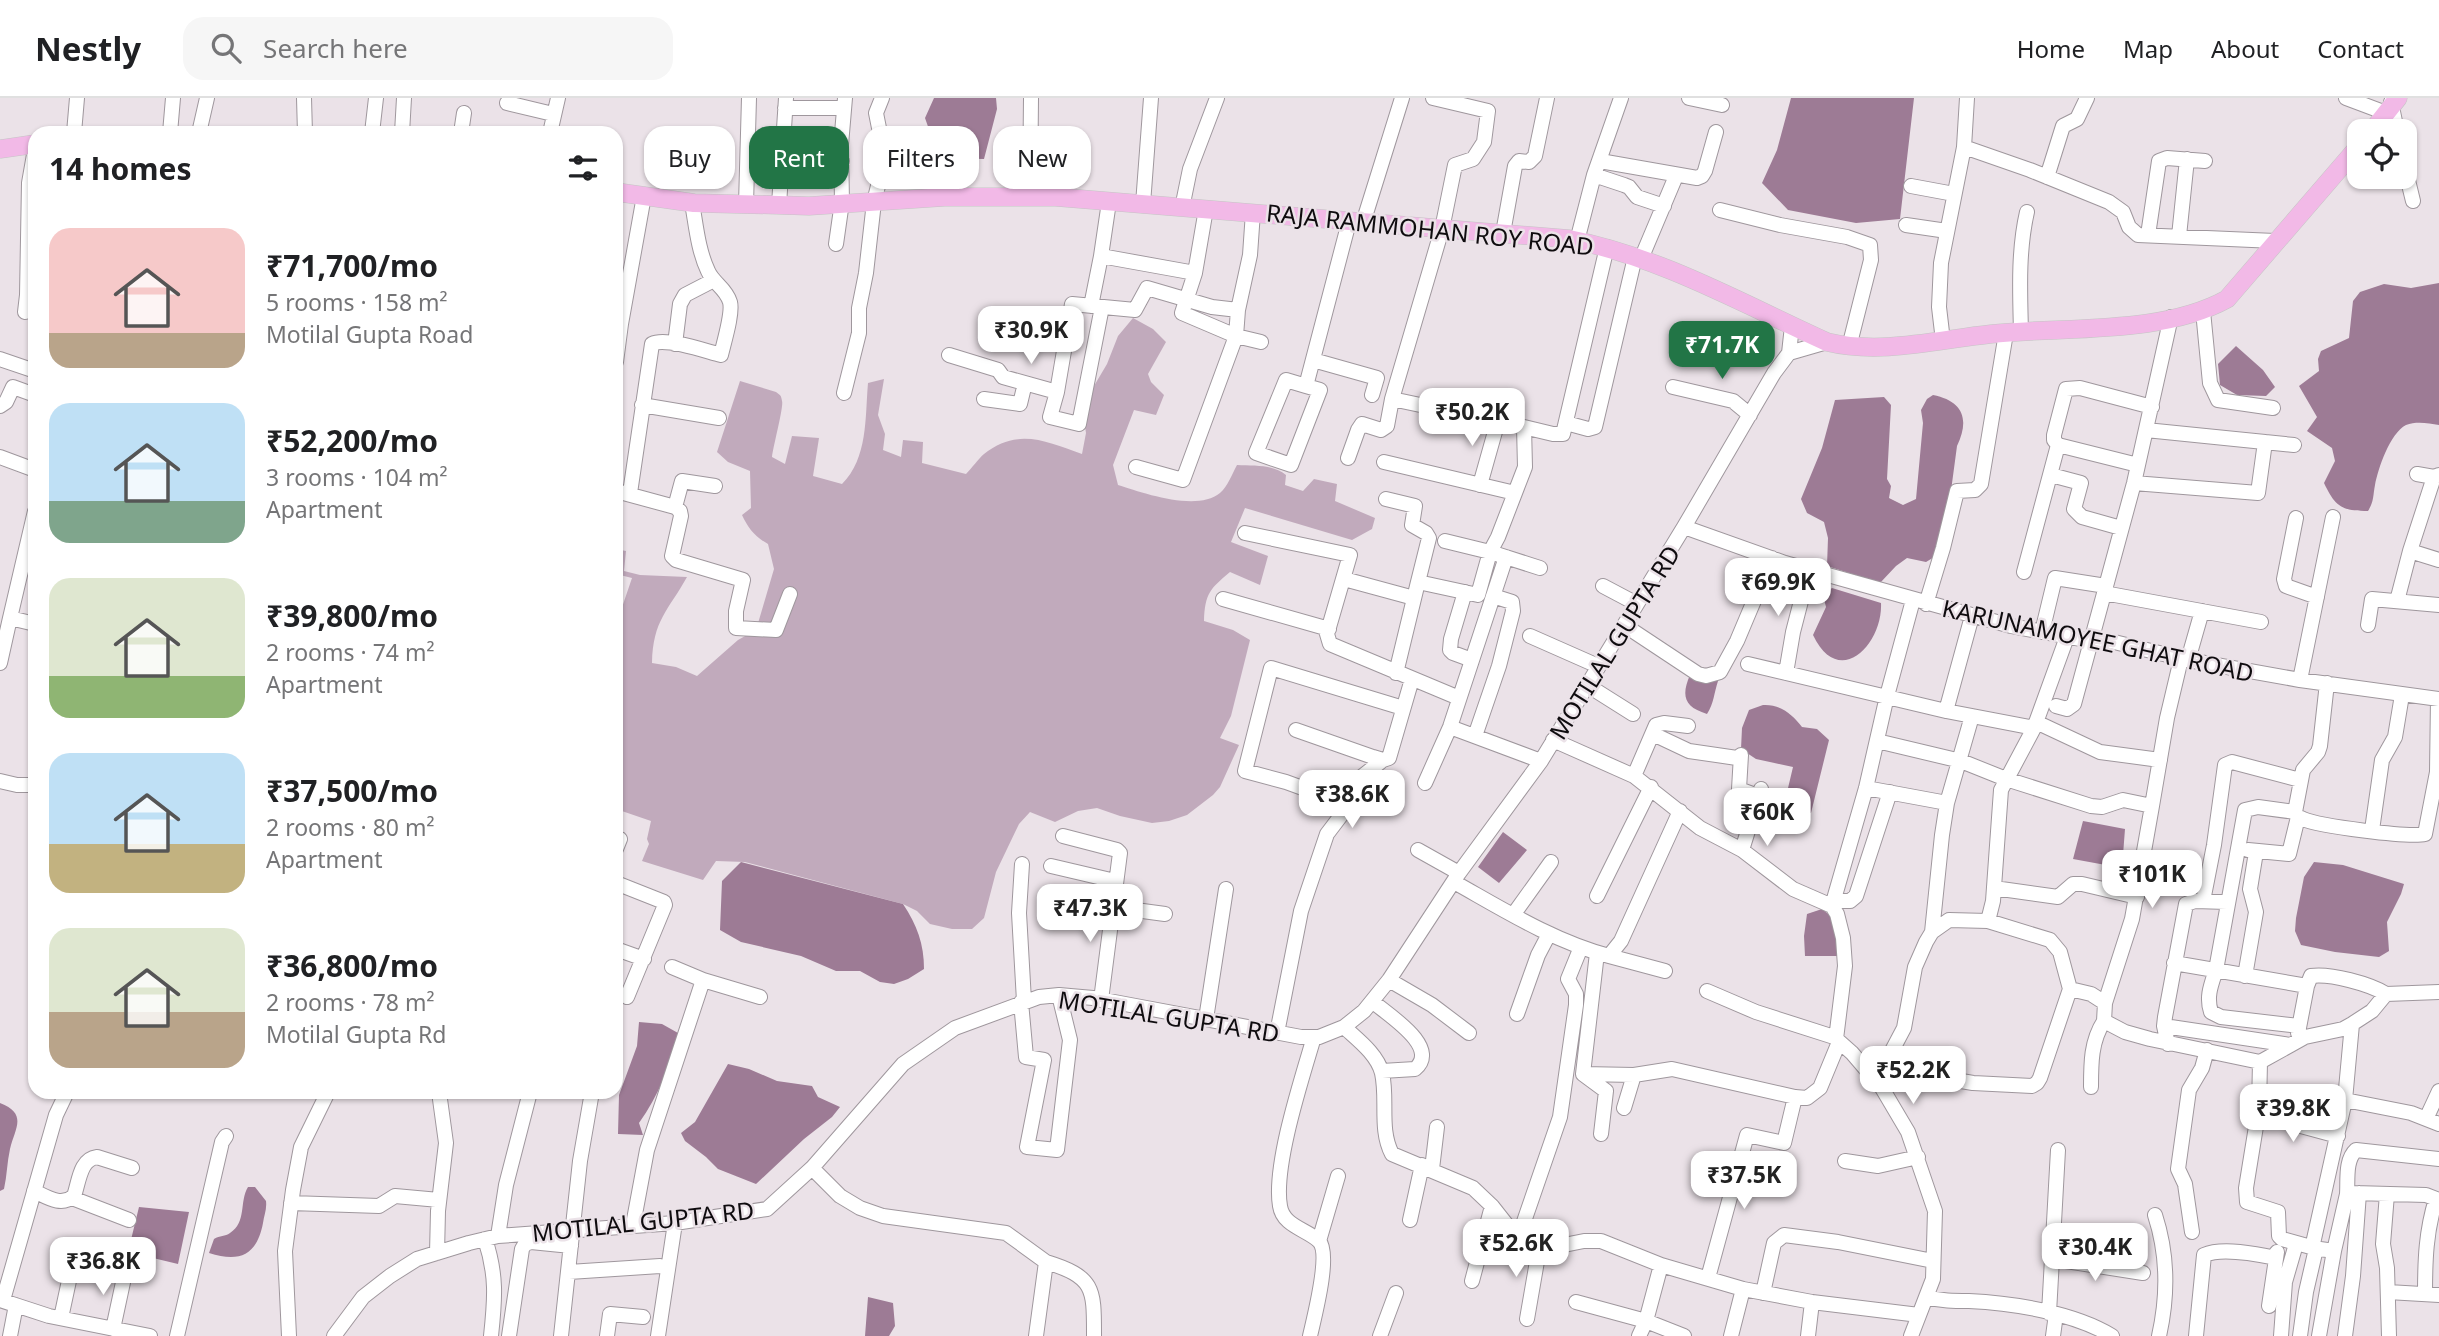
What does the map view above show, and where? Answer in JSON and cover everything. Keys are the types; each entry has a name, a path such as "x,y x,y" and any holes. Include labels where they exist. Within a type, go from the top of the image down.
{"main road":[{"path":"2381,119 2392,104"},
{"path":"0,149 28,147"},
{"name":"RAJA RAMMOHAN ROY ROAD","path":"623,193 692,203 809,206 944,197 1056,197 1577,241 1607,247 1692,278 1827,342 1849,348 1879,348 2014,333 2137,325 2203,311 2227,299 2347,160"}],"street":[{"path":"75,126 77,98"},
{"path":"171,126 173,98"},
{"path":"201,126 207,98"},
{"path":"304,98 305,126"},
{"path":"373,126 376,98"},
{"path":"402,126 404,98"},
{"path":"551,126 558,98"},
{"path":"746,204 749,98"},
{"path":"844,393 859,333 859,308 874,202 885,158 876,113 882,98"},
{"path":"1030,198 1031,98"},
{"path":"1143,204 1151,98"},
{"path":"1182,208 1190,169 1217,98"},
{"path":"1306,386 1356,223 1402,98"},
{"path":"1348,458 1358,430 1363,425 1384,430 1387,426 1392,400 1442,229 1455,165 1473,159 1484,142 1488,111 1433,98"},
{"path":"1503,233 1515,166 1519,161 1529,162 1535,156 1547,98"},
{"path":"1577,241 1608,130 1621,98"},
{"path":"1689,98 1722,106"},
{"path":"1943,341 1939,307 1941,263 1964,147 1967,98"},
{"path":"2047,177 2063,126 2077,119 2087,98"},
{"path":"2346,98 2392,104"},
{"path":"507,103 553,114"},
{"path":"784,126 786,103 845,103 844,126"},
{"path":"462,126 464,113"},
{"path":"1597,168 1697,178 1702,176 1716,132"},
{"path":"1964,147 2115,205 2123,212 2133,233 2275,241"},
{"path":"2148,235 2157,164 2161,159 2167,158 2205,161"},
{"path":"2179,236 2187,159"},
{"path":"1597,168 1629,187 1637,197 1664,206"},
{"path":"1566,423 1587,429 1595,427 1638,258 1676,176"},
{"path":"1911,187 1954,194"},
{"path":"779,205 780,189"},
{"path":"836,244 842,189"},
{"path":"2410,189 2413,201"},
{"path":"623,313 644,196"},
{"path":"1109,202 1097,306 1079,424 1050,417 1072,304 1097,306 1135,310 1147,288 1212,307 1238,310"},
{"path":"692,203 700,248 708,271 723,288 731,304 721,355 658,341 652,344 623,492 675,507 680,511 672,549 672,556 676,561 743,580 736,611 736,628 776,630 790,594"},
{"path":"1206,209 1195,273 1182,313 1236,336 1261,342"},
{"path":"1720,210 1780,225 1847,237 1870,245 1871,260 1849,348"},
{"path":"1136,467 1183,480 1236,336 1238,310 1250,254 1252,212"},
{"path":"1583,1074 1634,1075 1672,1069 1807,1098 1820,1087 1837,1040 1844,966 1843,938 1833,903 1866,788 1887,696 1920,602 1943,548 1956,491 1975,490 1981,484 2014,333 2027,212"},
{"path":"1906,225 1947,231"},
{"path":"25,312 28,239"},
{"path":"1392,400 1560,435 1566,423 1607,247"},
{"path":"1101,256 1195,273"},
{"path":"675,344 680,304 685,295 714,280"},
{"path":"2203,311 2210,383 2218,400 2273,408"},
{"path":"2056,706 2067,709 2073,707 2134,483 2171,317"},
{"path":"1792,326 1789,353 1827,342"},
{"name":"MOTILAL GUPTA RD","path":"334,1336 363,1297 417,1259 492,1238 572,1229 675,1223 767,1209 811,1168 903,1064 955,1028 1023,1001 1059,995 1101,1000 1277,1033 1314,1037 1344,1027 1364,1011 1389,980 1421,928 1541,761 1789,353"},
{"path":"949,355 998,370 1003,377 1057,392"},
{"path":"0,359 28,369"},
{"path":"1313,360 1377,378 1372,395"},
{"path":"1286,380 1306,386 1320,390 1291,465 1255,453 1286,380"},
{"path":"984,399 1020,404 1025,383"},
{"path":"0,406 6,401 13,387 28,392"},
{"path":"1673,387 1733,401 1750,415"},
{"path":"2138,465 2058,445 2054,435 2066,389 2080,388 2152,407"},
{"path":"642,405 719,418"},
{"path":"1480,485 1499,421"},
{"path":"1418,582 1478,595 1490,552 1525,467 1524,427"},
{"path":"2147,430 2294,445"},
{"path":"2134,483 2258,493 2264,443"},
{"path":"2024,572 2058,445"},
{"path":"0,457 28,467"},
{"path":"1384,462 1515,493"},
{"path":"2397,601 2410,551 2437,476 2417,474"},
{"path":"2051,475 2081,483 2074,509 2082,517 2122,528"},
{"path":"675,507 682,481 715,486"},
{"path":"1386,499 1415,506 1412,525 1426,533 1429,538 1396,674"},
{"path":"2300,680 2333,517"},
{"path":"2296,518 2284,579 2286,586 2317,597"},
{"name":"KARUNAMOYEE GHAT ROAD","path":"1684,527 1809,570 1972,616 2042,632 2091,641 2106,640 2184,659 2300,680 2439,699"},
{"path":"1245,533 1350,555 1329,629 1327,638 1330,644 1396,674 1459,698"},
{"path":"0,663 28,541"},
{"path":"1445,541 1540,568"},
{"path":"2410,551 2439,561"},
{"path":"1425,783 1450,727 1506,557"},
{"path":"1624,625 1698,674 1706,676 1720,672 1737,641 1772,558"},
{"path":"1786,674 1793,632 1809,570"},
{"path":"2042,632 2055,578 2261,622"},
{"path":"1344,579 1415,598"},
{"path":"1603,586 1637,604"},
{"path":"1465,592 1450,650 1472,660"},
{"path":"1475,736 1499,666 1513,611 1512,602 1493,596"},
{"path":"1223,599 1329,629"},
{"path":"2368,625 2372,599 2439,605"},
{"path":"2091,1087 2096,1034 2104,1021 2105,1003 2137,897 2167,718 2184,659 2202,611"},
{"path":"1947,711 1972,616"},
{"path":"10,618 28,622"},
{"path":"1531,636 1598,666"},
{"path":"1988,921 1994,888 2001,790 2035,725 2067,637"},
{"path":"1748,664 1947,711 2035,725 2100,752 2160,760"},
{"path":"1349,805 1286,782 1245,771 1271,668 1403,708"},
{"path":"1277,1033 1301,911 1327,834 1349,805 1360,778 1389,758 1412,679"},
{"path":"2236,849 2289,854 2300,780 2307,763 2318,752 2327,683"},
{"path":"1587,685 1633,714"},
{"path":"2372,830 2382,760 2395,737 2402,695"},
{"path":"2295,1037 2211,1012 2208,994 2216,970 2245,810 2258,807 2297,814 2334,826 2425,834 2437,772 2439,699"},
{"path":"1876,1081 1904,1028 1915,967 1932,932 1947,803 1972,716"},
{"path":"1634,776 1659,723 1688,726"},
{"path":"1450,727 1541,761"},
{"path":"1296,730 1383,760"},
{"path":"1653,734 1689,751 1739,757 1739,789 1759,792 1742,850"},
{"path":"1553,740 1634,776 1700,828 1742,850 1793,889 1833,903 1850,901 1856,896 1890,792"},
{"path":"1877,741 1961,761 2006,779 2091,806 2102,807 2123,800 2152,806"},
{"path":"2203,901 2225,765 2232,762 2300,780"},
{"path":"0,781 28,785"},
{"path":"1597,896 1651,787"},
{"path":"1866,788 1947,803"},
{"path":"1583,1074 1603,955 1621,941 1680,811"},
{"path":"1063,836 1118,851 1120,859 1101,1000"},
{"path":"1418,850 1513,915 1549,934 1603,955 1665,971"},
{"path":"2245,976 2256,912 2250,889 2256,852"},
{"path":"1513,915 1551,862"},
{"path":"1022,864 1019,913 1026,1057 1044,1060 1027,1147 1057,1150 1070,1040 1059,995"},
{"path":"1051,866 1115,881"},
{"path":"1994,888 2058,897 2073,884 2082,884 2137,897"},
{"path":"623,886 664,902 665,905 627,997"},
{"path":"1206,1019 1226,889"},
{"path":"1067,898 1166,914"},
{"path":"2168,1044 2164,1026 2186,904 2189,901 2227,902"},
{"path":"1885,1068 1973,1083 2032,1086 2037,1083 2070,989 2060,952 2050,940 1988,921 1950,920 1932,932"},
{"path":"1517,1014 1534,965 1549,934"},
{"path":"1518,1239 1560,1118 1576,1005 1576,994 1568,979 1581,947"},
{"path":"623,952 643,959"},
{"path":"2174,962 2307,986"},
{"path":"672,967 703,980 760,997"},
{"path":"2269,1306 2279,1236 2278,1212 2251,1204 2246,1198 2260,1091 2260,1062 2295,1037 2311,976 2368,985 2386,994 2439,992"},
{"path":"633,1225 647,1150 703,980"},
{"path":"1389,980 1432,1005 1469,1033"},
{"path":"2070,989 2091,994 2105,1003"},
{"path":"1707,991 1755,1012 1837,1040 1876,1081 1908,1132 1935,1211 1933,1279 1911,1336"},
{"path":"2164,1026 2295,1037 2352,1024 2372,1011 2386,994"},
{"path":"1372,1001 1413,1036 1423,1050 1423,1058 1415,1069 1382,1071"},
{"path":"2104,1021 2125,1032 2168,1044 2260,1062"},
{"path":"2300,1336 2306,1292 2345,1100 2352,1024"},
{"path":"1344,1027 1368,1050 1382,1071 1387,1144 1392,1153 1473,1188 1492,1206 1518,1239 1540,1244 1564,1245 1601,1241 1661,1265 1743,1289 1812,1302 1919,1315"},
{"path":"1314,1037 1281,1168 1279,1201 1282,1215 1319,1241"},
{"path":"2192,1232 2185,1184 2178,1169 2189,1090 2202,1068 2207,1050"},
{"path":"1583,1074 1606,1091 1601,1134"},
{"path":"1624,1108 1634,1075"},
{"path":"2345,1100 2390,1108 2432,1122 2439,1091"},
{"path":"1708,1278 1747,1135 1784,1143 1795,1097"},
{"path":"10,1336 6,1302 34,1191 56,1115 64,1099"},
{"path":"289,1336 285,1251 291,1203 301,1147 325,1099"},
{"path":"437,1254 439,1200 446,1143 440,1099"},
{"path":"491,1336 494,1290 492,1238 528,1099"},
{"path":"561,1336 580,1161 591,1099"},
{"path":"2257,1114 2338,1136"},
{"path":"1410,1220 1437,1127"},
{"path":"177,1336 207,1200 222,1142 226,1136"},
{"path":"2053,1336 2058,1150"},
{"path":"2345,1336 2353,1276 2353,1194 2348,1165 2351,1154 2356,1150 2439,1159"},
{"path":"72,1198 87,1160 97,1157 132,1168"},
{"path":"1845,1161 1878,1166 1918,1157"},
{"path":"811,1168 840,1196 860,1208 883,1216 1006,1233 1046,1262 1081,1278 1090,1287 1093,1296 1094,1336"},
{"path":"1313,1333 1324,1257 1319,1241 1338,1176"},
{"path":"34,1191 58,1201 72,1198 129,1220"},
{"path":"2353,1194 2426,1195 2437,1199 2427,1233 2432,1294 2388,1292"},
{"path":"2319,1336 2334,1251 2353,1194"},
{"path":"2387,1194 2383,1244 2387,1268 2389,1336"},
{"path":"291,1203 367,1207 383,1205 395,1196 439,1200"},
{"path":"1472,1281 1492,1206"},
{"path":"2155,1215 2162,1237 2166,1274 2159,1336"},
{"path":"658,1336 675,1223"},
{"path":"1763,1293 1774,1243 1784,1235 1838,1242 1933,1261"},
{"path":"2279,1236 2296,1244 2334,1251"},
{"path":"509,1336 525,1244 531,1242 571,1246"},
{"path":"1527,1319 1540,1244"},
{"path":"2281,1336 2286,1282 2296,1244"},
{"path":"2196,1336 2204,1259 2207,1253 2243,1253 2276,1258"},
{"path":"2053,1259 2143,1273"},
{"path":"1036,1336 1046,1262"},
{"path":"1639,1336 1646,1321 1661,1265"},
{"path":"93,1266 125,1273 113,1329"},
{"path":"569,1272 660,1266"},
{"path":"61,1318 70,1276"},
{"path":"1731,1336 1743,1289"},
{"path":"1380,1336 1396,1293"},
{"path":"1926,1297 1945,1302 1970,1301 2053,1314 2097,1327 2112,1336"},
{"path":"6,1302 61,1318 150,1336"},
{"path":"1576,1302 1646,1321 1684,1336"},
{"path":"1808,1336 1812,1302"},
{"path":"607,1336 610,1314 643,1317"}],"shaded area":[{"path":"934,98 996,98 997,109 984,159 979,159 979,126 928,126 925,118"},
{"path":"1791,98 1914,98 1900,219 1856,223 1788,210 1762,183 1777,150"},
{"path":"2439,283 2439,425 2414,423 2400,429 2382,461 2368,511 2340,506 2324,483 2335,461 2332,448 2307,431 2317,417 2299,386 2319,371 2318,359 2321,351 2349,338 2353,301 2360,292 2384,284 2411,288"},
{"path":"1133,318 1153,329 1166,342 1148,374 1151,382 1164,395 1156,415 1134,410 1113,465 1118,485 1170,499 1198,501 1220,493 1237,465 1263,466 1281,471 1286,475 1285,485 1303,491 1314,479 1337,484 1335,501 1375,518 1372,529 1352,540 1245,508 1231,542 1268,556 1260,585 1230,572 1210,592 1205,612 1204,621 1233,630 1250,640 1231,716 1220,738 1239,745 1220,787 1213,795 1187,815 1152,823 1097,808 1078,811 1055,822 1030,812 1019,824 996,872 984,918 972,929 952,929 930,924 917,911 903,904 745,862 716,861 703,880 642,861 649,844 647,839 651,821 623,811 623,604 632,578 623,576 623,550 626,551 624,571 640,575 687,577 659,626 652,663 676,667 697,676 738,640 756,630 774,569 768,544 752,532 742,515 751,508 750,471 728,462 717,452 740,381 776,392 781,397 772,457 785,464 792,436 819,438 813,476 842,484 850,474 857,462 864,437 868,383 884,379 878,415 885,434 883,450 901,457 903,440 923,442 922,463 966,474 984,454 1009,441 1033,439 1082,454 1086,433 1084,420 1094,386 1107,364 1118,336"},
{"path":"2236,346 2263,370 2275,387 2266,396 2237,395 2220,385 2218,364"},
{"path":"1933,395 1957,407 1963,420 1944,543 1936,556 1926,562 1907,558 1880,583 1827,566 1828,538 1824,522 1807,513 1801,499 1822,448 1835,400 1884,397 1891,405 1887,479 1891,486 1889,498 1903,505 1916,499 1923,423 1921,410 1927,399"},
{"path":"1832,588 1881,603 1875,633 1858,655 1846,660 1835,659 1823,651 1813,635 1826,607 1823,595"},
{"path":"1690,675 1718,681 1707,714 1693,708 1686,700"},
{"path":"1763,705 1780,708 1802,727 1817,729 1829,740 1811,813 1784,805 1793,767 1756,759 1741,749 1742,728 1749,710"},
{"path":"2083,821 2125,829 2122,868 2073,859"},
{"path":"1503,832 1527,850 1499,883 1478,867"},
{"path":"741,862 903,904 919,935 924,969 894,984 880,982 860,971 836,971 801,956 741,942 720,930 722,881"},
{"path":"2314,862 2343,865 2404,884 2387,922 2389,951 2379,957 2301,945 2295,931 2296,918 2304,877"},
{"path":"1822,909 1832,917 1841,956 1805,956 1807,914"},
{"path":"639,1022 662,1024 678,1033 663,1080 639,1123 643,1135 618,1134 619,1099 623,1099 623,1084 637,1046"},
{"path":"728,1064 749,1069 777,1081 812,1086 818,1097 840,1107 756,1184 718,1169 685,1141 681,1133 695,1122"},
{"path":"0,1103 14,1112 17,1122 4,1189 0,1191"},
{"path":"248,1187 255,1187 266,1201 263,1223 256,1243 245,1254 238,1256 209,1253 214,1239 228,1234 239,1223"},
{"path":"139,1207 189,1212 178,1264 128,1252"},
{"path":"868,1297 893,1303 895,1326 889,1336 865,1336"}]}
